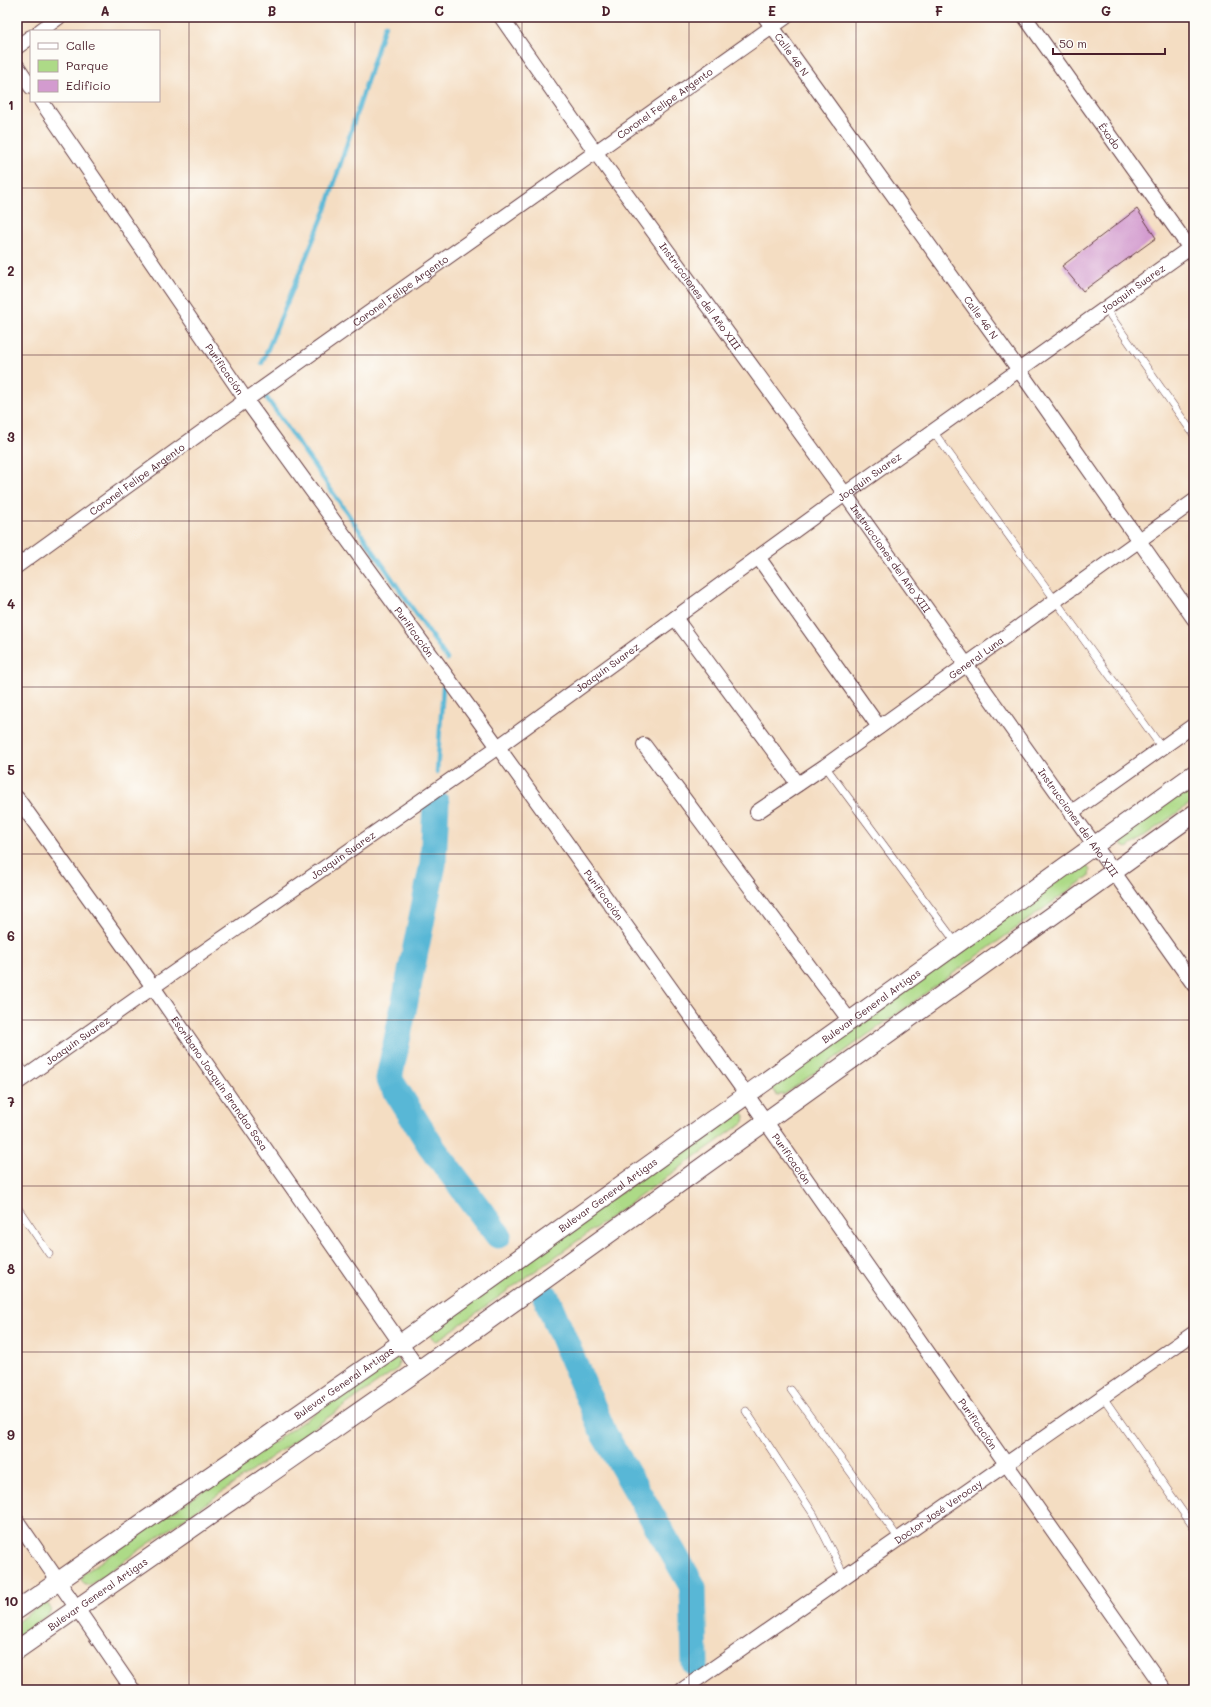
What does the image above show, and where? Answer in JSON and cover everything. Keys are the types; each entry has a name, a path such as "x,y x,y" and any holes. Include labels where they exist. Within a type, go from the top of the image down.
{"street":[{"path":"41,30 59,17"},
{"name":"Instrucciones del Año XIII","path":"501,17 596,153 845,494 1096,845 1194,985"},
{"name":"Coronel Felipe Argento","path":"17,566 246,400 596,153 769,22 786,17"},
{"name":"Éxodo","path":"1025,17 1192,249"},
{"name":"Calle 46 N","path":"769,22 1194,619"},
{"path":"17,48 30,38"},
{"path":"17,66 30,86"},
{"name":"Purificación","path":"42,102 246,400 498,747 747,1095 1165,1690"},
{"name":"Joaquin Suarez","path":"22,1080 498,747 845,494 1105,308 1192,249"},
{"name":"General Luna","path":"757,812 825,766 1194,501"},
{"path":"758,557 879,727"},
{"path":"675,618 798,784"},
{"path":"1072,812 1194,725"},
{"path":"644,745 850,1021"},
{"name":"Bulevar General Artigas","path":"17,1610 400,1343 1194,774"},
{"name":"Escribano Joaquin Brandao Sosa","path":"17,798 153,987 419,1370"},
{"name":"Bulevar General Artigas","path":"17,1650 419,1370 1194,814"},
{"name":"Doctor José Verocay","path":"682,1690 1194,1333"},
{"path":"17,1521 59,1580 133,1690"}],"lane":[{"path":"1105,308 1194,435"},
{"path":"933,431 1162,748"},
{"path":"825,766 957,944"},
{"path":"17,1061 22,1080"},
{"path":"17,1207 49,1254"},
{"path":"791,1390 899,1540"},
{"path":"1103,1397 1194,1528"},
{"path":"746,1411 814,1515 845,1577"}],"path":[{"path":"760,1686 762,1690"}],"green space":[{"path":"1194,784 1194,801 1127,848 1122,846 1119,840 1122,835"},
{"path":"1085,864 1090,870 1089,876 785,1094 777,1095 773,1089 775,1082 1080,865"},
{"path":"736,1110 741,1110 745,1116 744,1122 437,1341 433,1340 429,1334 430,1329"},
{"path":"396,1357 399,1362 398,1368 90,1585 85,1584 81,1580 83,1574"},
{"path":"44,1602 50,1606 50,1613 17,1637 17,1622"}],"building":[{"path":"1137,209 1156,238 1083,291 1062,266"}],"waterway":[{"path":"262,363 326,209 385,25"},
{"path":"266,397 447,659"},
{"path":"437,772 443,687"},
{"path":"436,803 433,864 389,1079 431,1146 498,1235"},
{"path":"546,1297 604,1434 693,1587 695,1663"}]}
